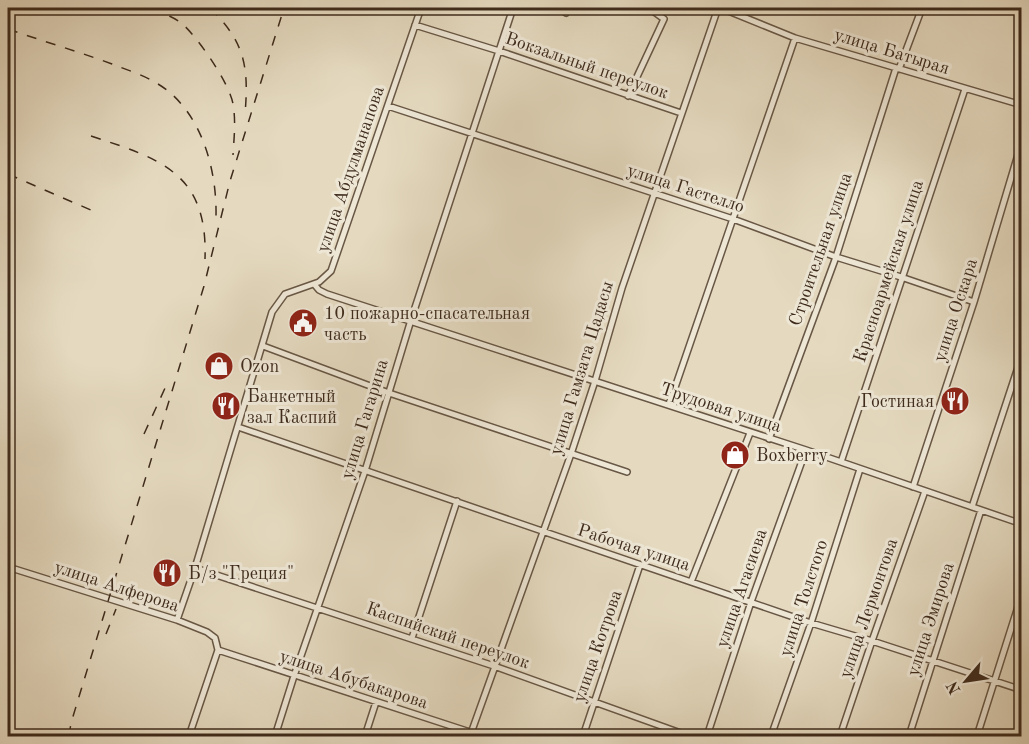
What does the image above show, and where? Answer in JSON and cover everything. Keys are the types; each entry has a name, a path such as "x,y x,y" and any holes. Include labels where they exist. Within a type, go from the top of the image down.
{"street":[{"name":"улица Абдулманапова","path":"177,620 195,568 272,312 285,294 327,277 335,262 420,8"},
{"name":"улица Гагарина","path":"275,736 365,471 411,320 513,8"},
{"path":"628,96 664,19 649,8"},
{"name":"улица Батырая","path":"720,8 795,38 1022,105"},
{"name":"улица Гамзата Цадасы","path":"471,735 571,454 653,192 720,8"},
{"name":"Строительная улица","path":"769,439 836,257 898,68 922,8"},
{"name":"Вокзальный переулок","path":"415,25 681,113"},
{"path":"669,405 795,38"},
{"name":"Красноармейская улица","path":"840,462 965,89"},
{"name":"улица Гастелло","path":"388,106 653,192 836,257 974,302"},
{"name":"улица Оскара","path":"913,487 974,302 1022,141"},
{"name":"Трудовая улица","path":"314,284 327,294 806,450 1022,524"},
{"path":"262,346 389,393 627,472"},
{"path":"972,507 1022,355"},
{"name":"Рабочая улица","path":"238,426 811,623 872,640 931,662 1022,690"},
{"path":"691,582 750,433"},
{"name":"улица Агасиева","path":"707,736 751,602 806,450"},
{"name":"улица Толстого","path":"771,736 811,623 860,469"},
{"name":"улица Лермонтова","path":"840,736 925,491"},
{"path":"412,638 457,501"},
{"name":"улица Эмирова","path":"909,736 981,510"},
{"name":"улица Котрова","path":"583,736 640,565"},
{"name":"улица Алферова","path":"8,567 177,620 207,632 215,638 218,650"},
{"name":"Каспийский переулок","path":"195,568 412,638 689,736"},
{"path":"977,736 1022,594"},
{"path":"189,736 218,650"},
{"name":"улица Абубакарова","path":"218,650 471,735 482,736"},
{"path":"365,736 376,702"}],"railway":[{"path":"151,8 177,20 187,28 226,84 231,95 235,123 233,155"},
{"path":"210,8 231,32 242,56 246,82 245,114"},
{"path":"69,736 71,723 204,286 230,181 284,8"},
{"path":"8,29 135,73 158,84 173,95 196,125 204,142 213,179 216,216"},
{"path":"91,136 159,162 189,188 198,207 204,230 205,259"},
{"path":"8,174 93,211"},
{"path":"144,434 166,386"},
{"path":"106,634 116,609"}],"place":[{"name":"10 пожарно-спасательная часть","path":"303,323"},
{"name":"Ozon","path":"219,366"},
{"name":"Гостиная","path":"955,401"},
{"name":"Банкетный зал Каспий","path":"226,406"},
{"name":"Boxberry","path":"735,455"},
{"name":"Б/з \"Греция\"","path":"167,573"}]}
